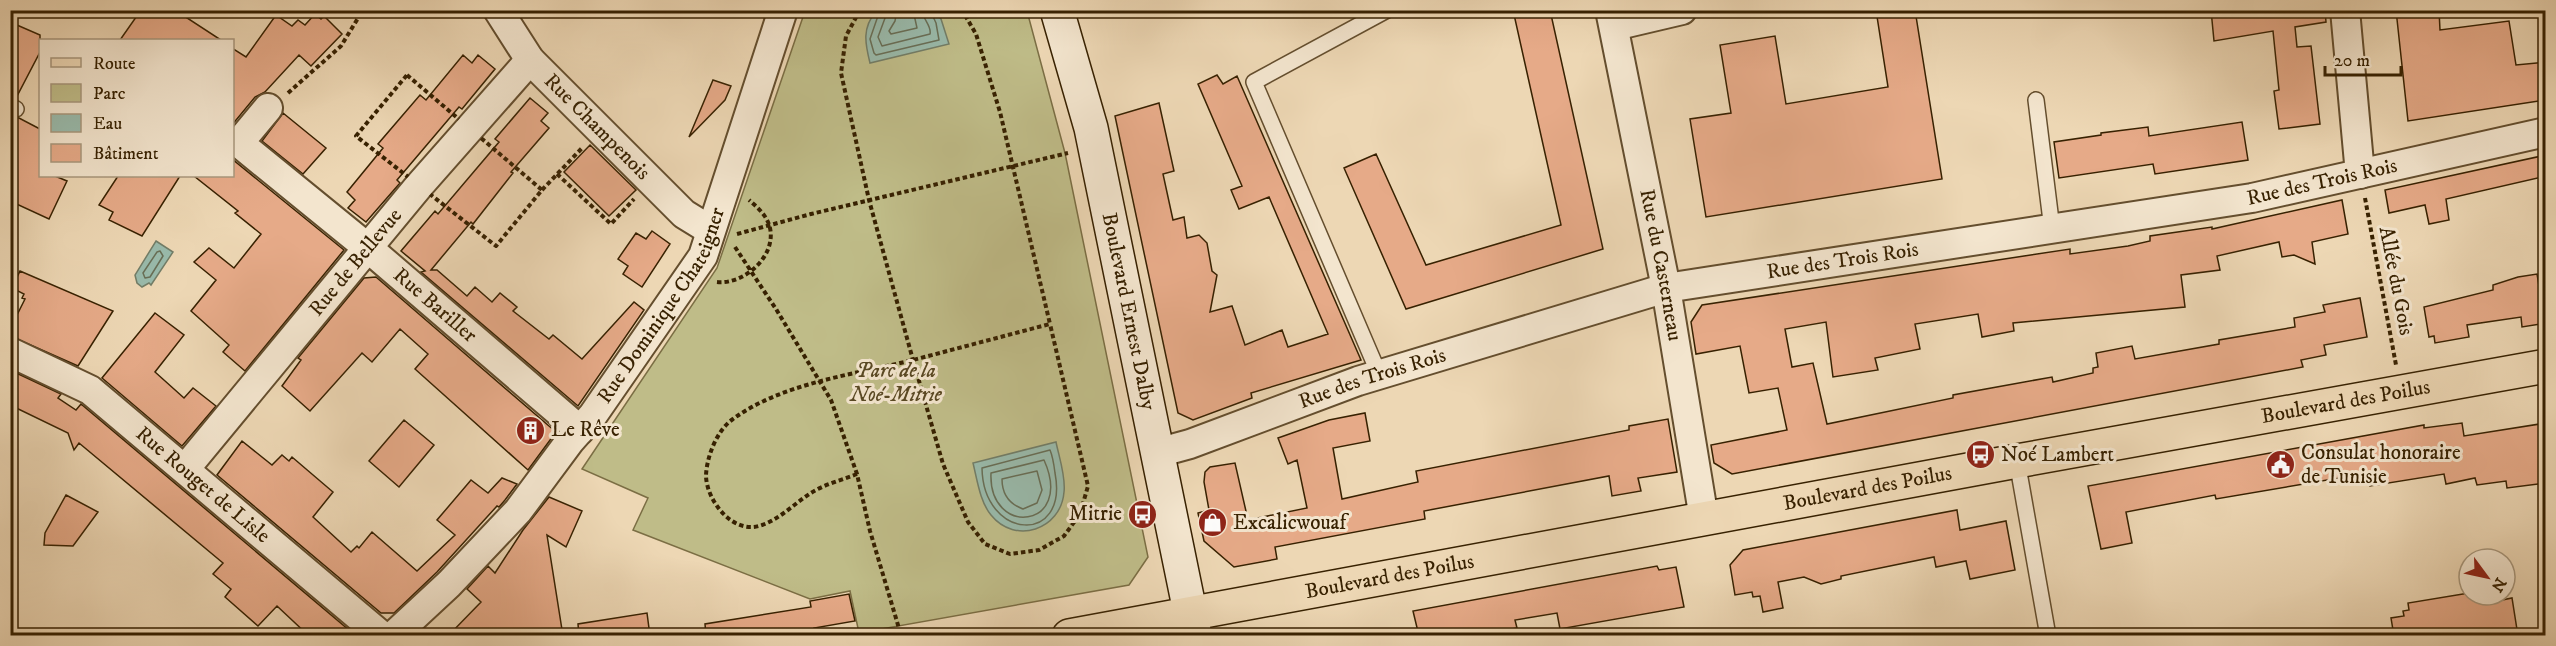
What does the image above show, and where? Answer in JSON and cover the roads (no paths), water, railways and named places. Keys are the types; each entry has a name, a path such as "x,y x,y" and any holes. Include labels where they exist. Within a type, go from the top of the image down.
{"main road":[{"name":"Boulevard des Poilus","path":"1069,636 1193,625 1704,519 2546,366"}],"street":[{"name":"Rue Champenois","path":"498,10 530,60 684,214 719,234"},
{"name":"Rue Dominique Chateigner","path":"393,636 449,584 504,527 593,415 719,234 783,10"},
{"name":"Boulevard Ernest Dalby","path":"1057,10 1094,145 1193,625"},
{"path":"1612,18 1682,10"},
{"path":"2345,10 2360,174"},
{"name":"Rue du Casterneau","path":"1612,18 1666,288 1704,519"},
{"name":"Rue de Bellevue","path":"185,469 432,170 530,60"},
{"name":"Rue Bariller","path":"268,108 239,142 368,248 580,429"},
{"name":"Rue des Trois Rois","path":"1157,453 1190,444 1380,374 1666,288 2252,198 2546,132"},
{"name":"Rue Rouget de Lisle","path":"10,352 90,390 382,636"}],"lane":[{"path":"1380,374 1254,82 1387,10"},
{"path":"2036,100 2052,229"},
{"path":"2017,461 2048,636"}],"water":[{"path":"876,11 934,11 941,19 949,44 870,63 866,36 868,23"},
{"path":"156,241 173,252 151,285 149,283 142,287 137,283 135,275"},
{"path":"1056,442 1063,474 1064,492 1055,516 1046,524 1024,531 1001,524 984,504 973,463"}],"place":[{"name":"Le Rêve","path":"530,430"},
{"name":"Noé Lambert","path":"1980,455"},
{"name":"Consulat honoraire de Tunisie","path":"2280,465"},
{"name":"Mitrie","path":"1143,514"},
{"name":"Excalicwouaf","path":"1212,523"}],"park label":[{"name":"Parc de la Noé-Mitrie","path":"896,383"}]}
